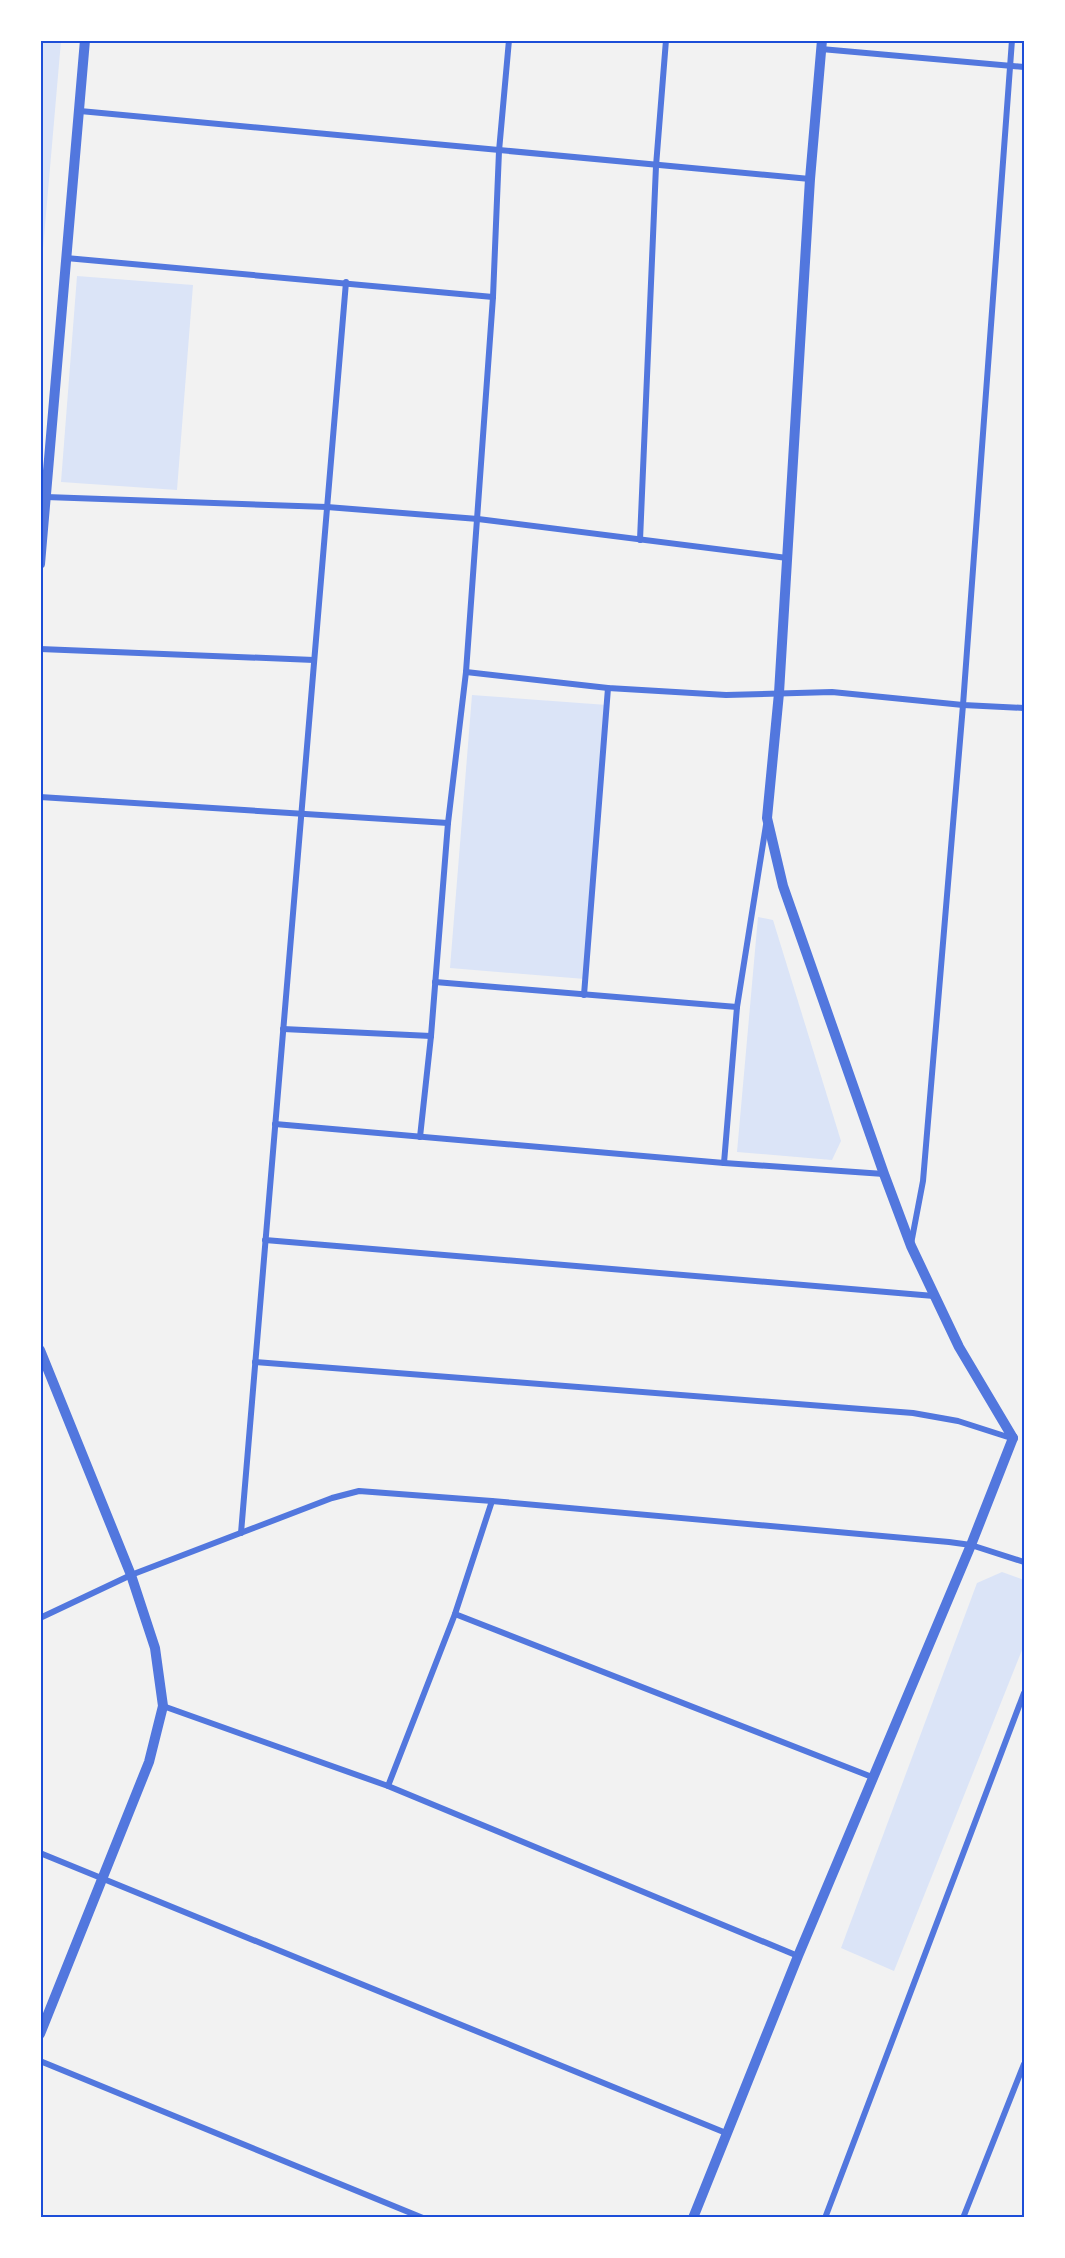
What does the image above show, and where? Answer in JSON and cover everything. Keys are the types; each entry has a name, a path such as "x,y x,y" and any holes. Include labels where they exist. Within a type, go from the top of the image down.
{"street":[{"path":"40,564 85,40"},
{"path":"420,1137 431,1036 448,823 466,672 493,297 499,152 509,40"},
{"path":"640,540 656,165 666,40"},
{"path":"911,1246 923,1181 963,705 1012,40"},
{"path":"724,1163 737,1007 767,818 779,693 810,179 822,45 1024,67"},
{"path":"80,111 499,152 810,179"},
{"path":"65,258 493,297"},
{"path":"240,1533 346,282"},
{"path":"46,497 327,507 478,519 787,558"},
{"path":"40,649 314,660"},
{"path":"466,672 609,688 726,695 832,692 963,705 1024,708"},
{"path":"584,995 609,688"},
{"path":"40,797 448,823"},
{"path":"767,818 783,886 911,1246 960,1347 1019,1440"},
{"path":"435,982 737,1007"},
{"path":"283,1029 431,1036"},
{"path":"275,1124 724,1163 884,1174"},
{"path":"265,1240 935,1296"},
{"path":"40,1350 131,1575 155,1648 163,1706 149,1762 40,2034"},
{"path":"255,1362 913,1413 958,1421 1019,1440"},
{"path":"693,2217 872,1776 971,1545 1019,1440"},
{"path":"40,1618 131,1575 332,1497 359,1491 971,1545 1024,1562"},
{"path":"388,1786 455,1614 492,1501"},
{"path":"455,1614 872,1776"},
{"path":"825,2217 1024,1693"},
{"path":"163,1706 388,1786 798,1956"},
{"path":"40,1853 726,2133"},
{"path":"40,2061 423,2217"},
{"path":"963,2217 1024,2064"}],"shaded area":[{"path":"40,41 61,41 41,272"},
{"path":"77,276 193,285 177,490 61,482"},
{"path":"472,695 607,705 585,979 450,968"},
{"path":"758,917 773,920 841,1141 832,1160 737,1152"},
{"path":"1002,1572 1024,1580 1024,1645 894,1971 841,1948 977,1583"}]}
